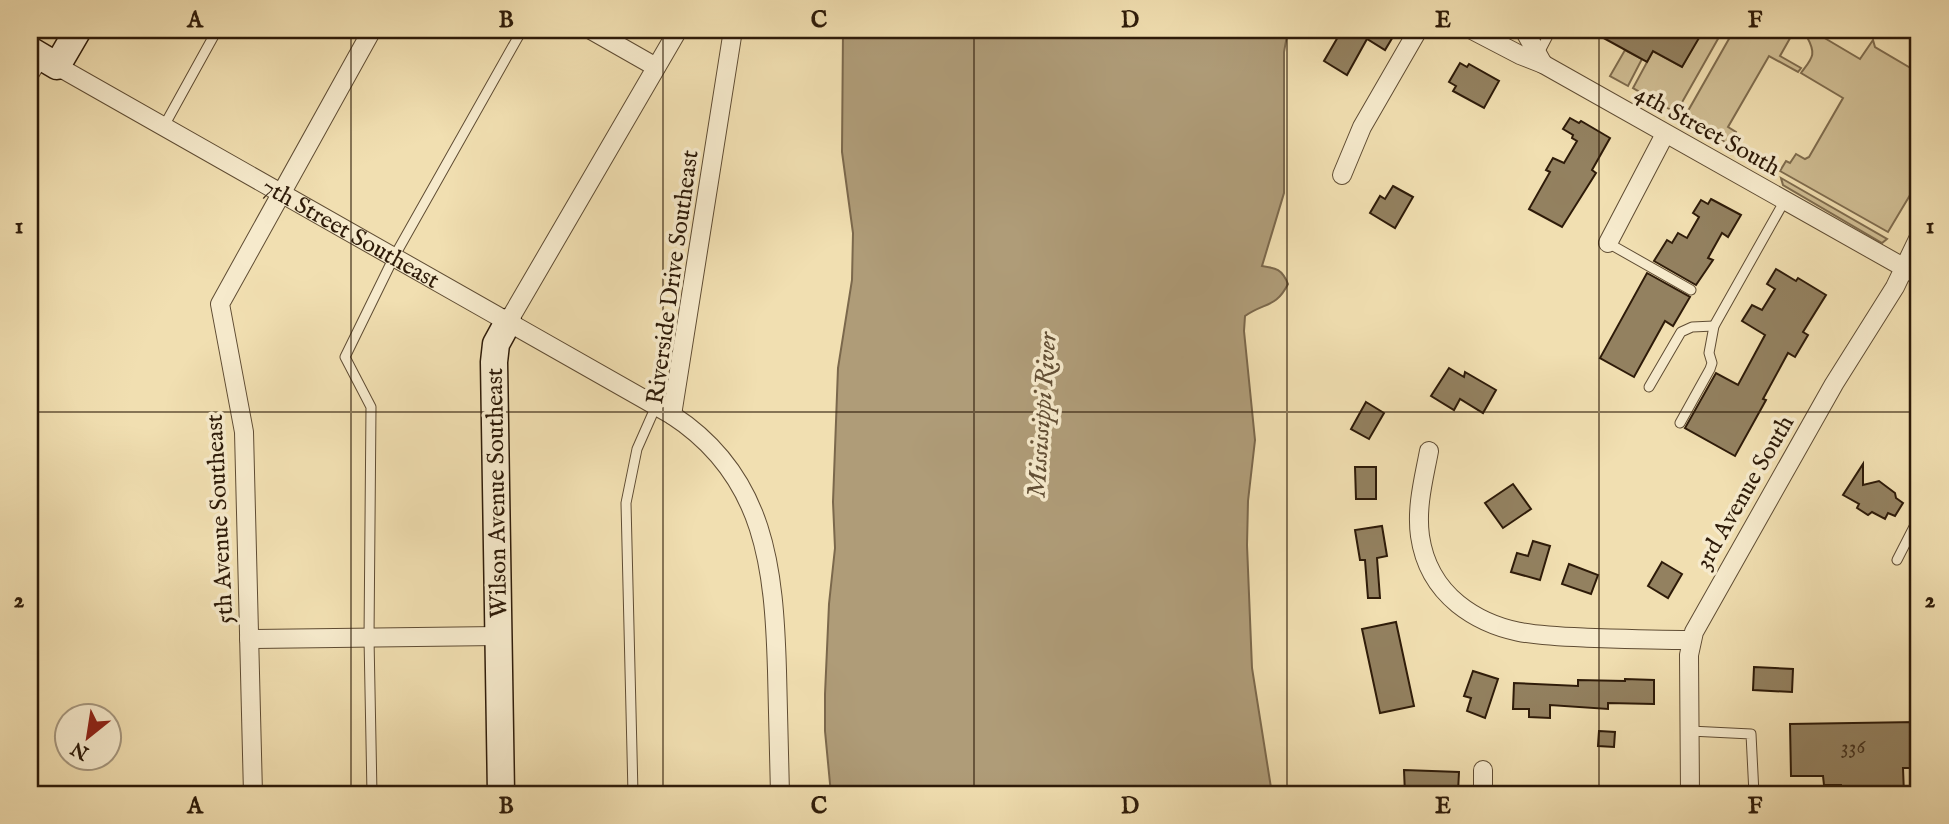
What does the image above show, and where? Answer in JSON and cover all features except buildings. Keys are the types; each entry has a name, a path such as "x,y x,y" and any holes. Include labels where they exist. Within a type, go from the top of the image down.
{"street":[{"path":"41,51 78,30"},
{"name":"5th Avenue Southeast","path":"253,794 244,432 220,304 372,30"},
{"path":"591,30 656,67"},
{"name":"Wilson Avenue Southeast","path":"501,794 494,362 496,344 678,30"},
{"name":"Riverside Drive Southeast","path":"733,30 672,415 710,443 724,462 740,486 765,545 775,604 780,794"},
{"path":"1342,175 1362,127 1418,30"},
{"name":"4th Street South","path":"1472,30 1520,55 1540,59 1665,134 1912,272"},
{"path":"1524,30 1540,59"},
{"name":"7th Street Southeast","path":"41,51 164,126 672,415"},
{"path":"1608,243 1665,134"},
{"name":"3rd Avenue South","path":"1690,794 1689,655 1699,621 1834,384 1912,272 1919,237"},
{"path":"1429,451 1420,502 1422,547 1432,576 1447,594 1471,614 1501,629 1544,636 1692,640"},
{"path":"249,639 498,636"},
{"path":"1483,770 1483,794"}],"lane":[{"path":"164,126 217,30"},
{"path":"372,794 369,638 371,407 345,357 394,257 522,30"},
{"path":"1540,59 1551,30"},
{"path":"30,82 41,51"},
{"path":"1680,423 1710,369 1712,363 1709,353 1714,326 1784,201"},
{"path":"1608,243 1691,290"},
{"path":"1649,387 1681,332 1692,327 1714,326"},
{"path":"633,794 626,503 637,449 656,406"},
{"path":"1897,559 1919,517"},
{"path":"1690,731 1751,734 1754,794"},
{"path":"1720,794 1732,794"}],"shaded area":[{"path":"1684,30 1723,30 1676,113 1633,88 1653,51 1682,67 1698,38"},
{"path":"1734,30 1792,30 1793,33 1780,56 1801,68 1798,72 1769,56 1728,127 1736,132 1732,146 1684,118"},
{"path":"1811,30 1860,59 1873,40 1875,47 1919,73 1919,180 1888,232 1780,171 1786,161 1790,163 1796,154 1805,159 1809,157 1843,98 1801,73 1812,56 1807,37"},
{"path":"1625,50 1642,59 1628,86 1610,76"},
{"path":"1781,178 1887,239 1882,243 1783,185"}],"water":[{"name":"Mississippi River","path":"843,30 1288,30 1284,52 1284,193 1262,266 1278,270 1288,284 1274,301 1245,316 1244,331 1255,440 1248,501 1247,545 1252,668 1272,794 831,794 825,731 825,694 829,604 835,548 833,502 838,368 852,280 853,233 842,152"}]}
